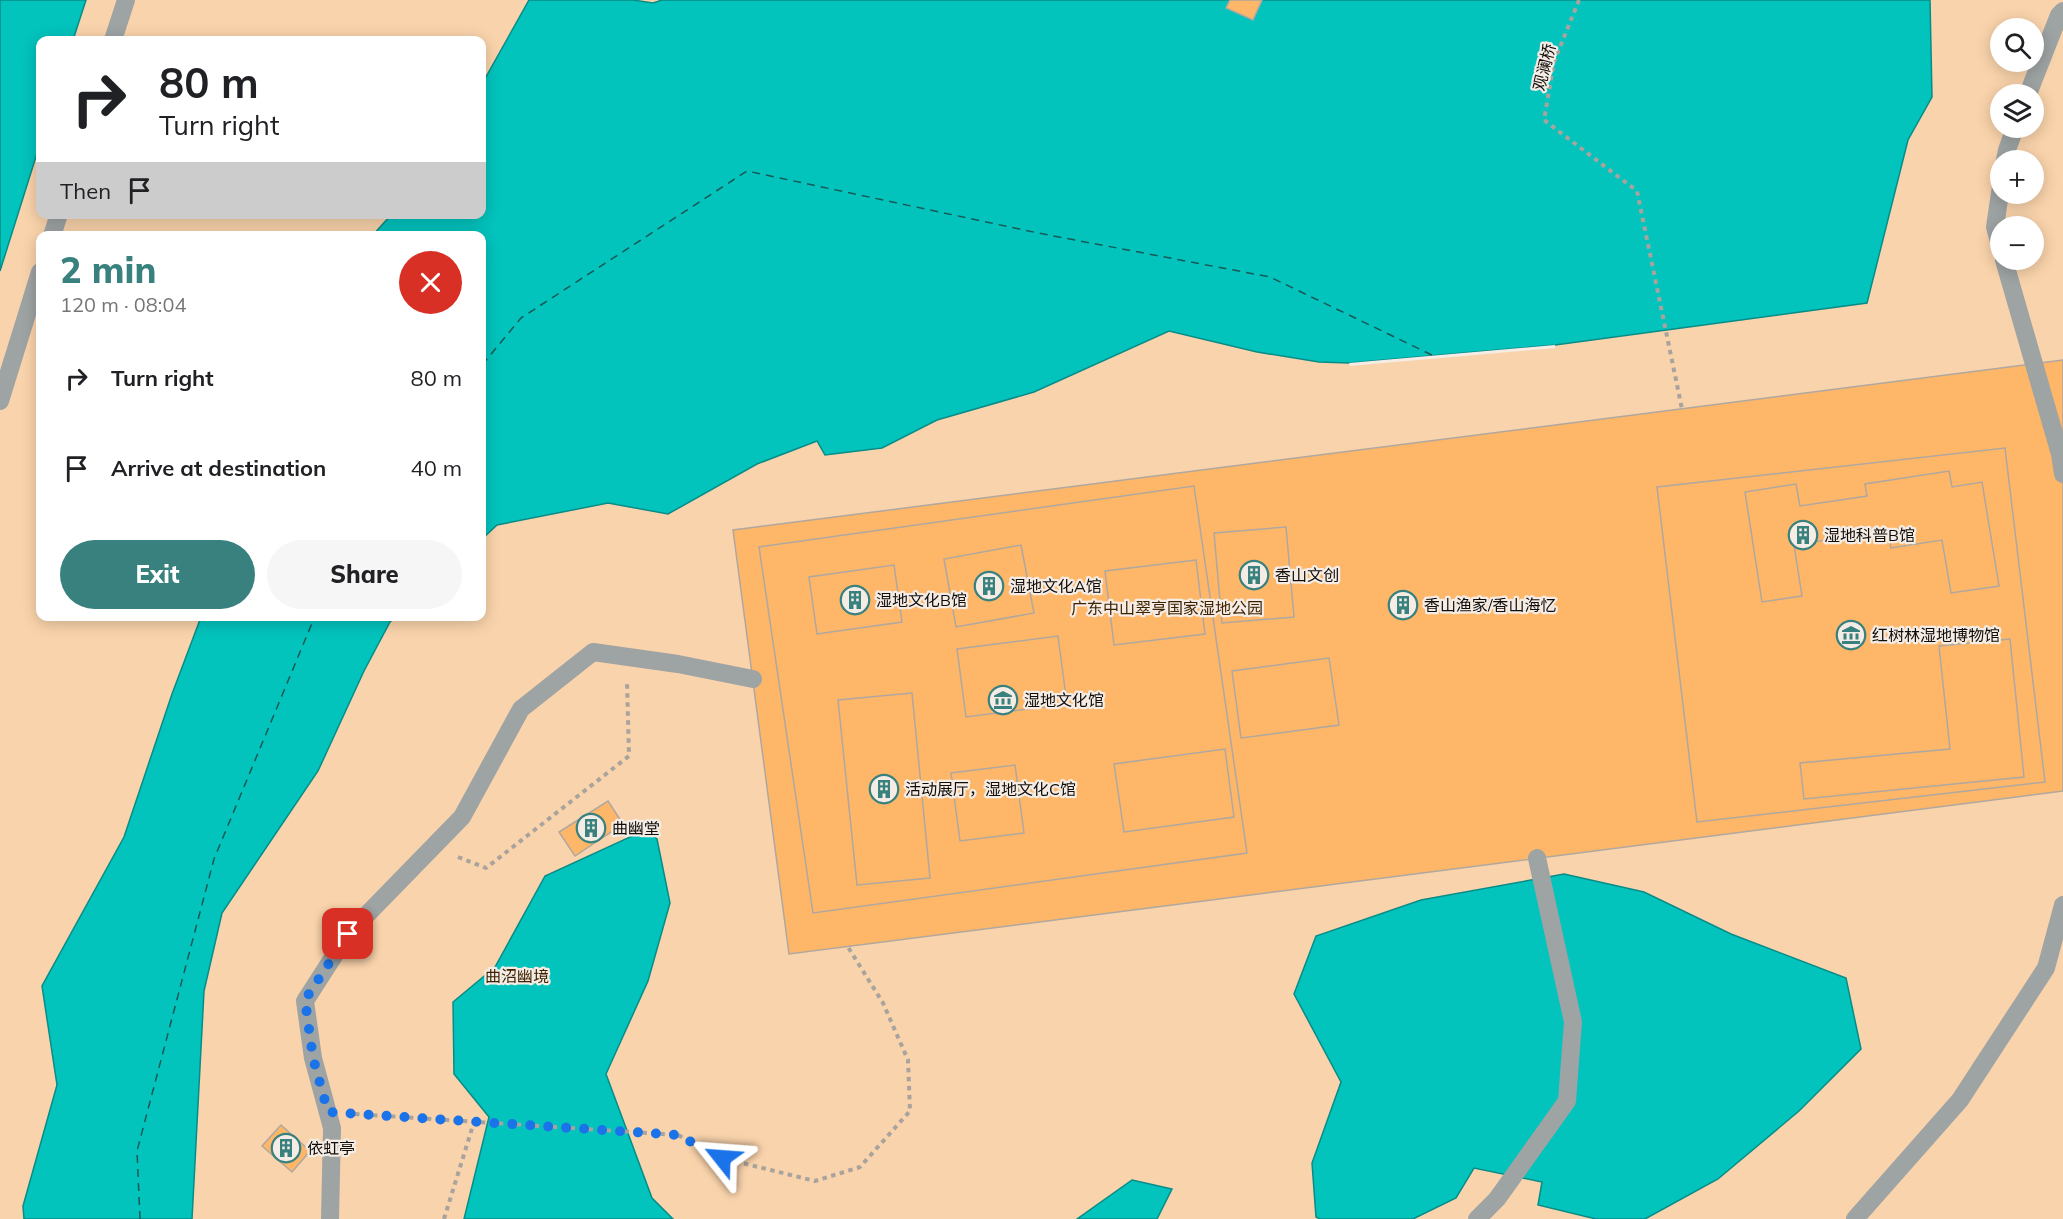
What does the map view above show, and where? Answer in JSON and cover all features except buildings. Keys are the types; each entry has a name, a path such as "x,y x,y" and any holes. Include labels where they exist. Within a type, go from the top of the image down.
{"lane":[{"path":"114,36 126,0"},
{"path":"2032,84 2059,15 2063,11"},
{"path":"2007,270 2060,454 2063,474"},
{"path":"0,401 36,285"},
{"path":"330,1219 332,1128 313,1058 305,1000 348,934 462,818 521,709 593,652 678,664 753,679"},
{"path":"1477,1219 1497,1199 1567,1101 1573,1023 1537,858"},
{"path":"1855,1219 1960,1100 2046,968 2063,906"}],"path":[{"name":"观澜桥","path":"1579,0 1554,63 1544,120 1637,191 1682,409"},
{"path":"432,847 486,868 629,756 627,657"},
{"path":"328,1112 678,1135 722,1158 815,1181 860,1167 910,1111 908,1059 883,1003 848,947"},
{"path":"444,1219 474,1122"}],"green space":[{"name":"广东中山翠亨国家湿地公园","path":"0,0 2063,0 2063,1219 0,1219"}],"water":[{"path":"0,0 86,0 74,36 36,36 36,157 0,271"},
{"path":"529,0 633,0 653,3 662,0 1930,0 1932,97 1908,140 1867,303 1555,345 1349,363 1319,362 1257,352 1169,331 1034,392 937,420 882,448 825,455 817,441 757,464 668,514 608,503 497,525 486,535 486,231 377,231 387,219 486,219 486,77"},
{"path":"199,621 391,621 364,671 318,771 222,913 204,991 192,1219 24,1219 23,1206 57,1085 42,986 124,837 172,694"},
{"path":"645,830 657,839 670,903 648,981 606,1074 652,1198 673,1219 464,1219 489,1117 454,1074 453,1002 495,967 545,876"},
{"path":"1564,874 1644,892 1731,934 1846,978 1861,1049 1799,1111 1718,1179 1645,1219 1596,1219 1538,1205 1542,1182 1474,1168 1456,1198 1413,1219 1320,1219 1316,1217 1312,1163 1341,1082 1294,994 1316,936 1421,900"},
{"path":"1132,1180 1172,1189 1157,1219 1077,1219"}],"pier":[{"path":"1555,345 1555,348 1350,366 1349,363"}],"ferry route":[{"path":"486,360 521,318 747,171 1038,233 1270,277 1434,356"},
{"path":"140,1219 137,1151 214,859 313,621"}],"place":[{"name":"湿地科普B馆","path":"1803,535"},
{"name":"香山文创","path":"1254,575"},
{"name":"湿地文化A馆","path":"989,586"},
{"name":"湿地文化B馆","path":"855,600"},
{"name":"香山渔家/香山海忆","path":"1403,605"},
{"name":"红树林湿地博物馆","path":"1851,635"},
{"name":"湿地文化馆","path":"1003,700"},
{"name":"活动展厅，湿地文化C馆","path":"884,789"},
{"name":"曲幽堂","path":"591,828"},
{"name":"依虹亭","path":"286,1148"}],"route":[{"path":"348,934 305,1000 313,1058 328,1112 678,1135 722,1158"}],"park label":[{"name":"曲沼幽境","path":"517,976"}]}
